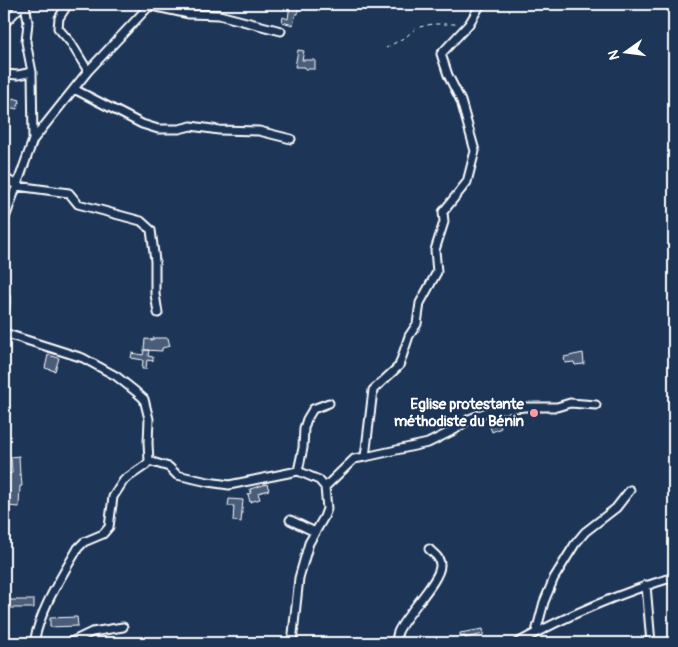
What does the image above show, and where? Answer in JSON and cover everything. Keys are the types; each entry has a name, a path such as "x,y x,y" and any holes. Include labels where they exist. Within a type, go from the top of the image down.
{"street":[{"path":"4,24 24,4"},
{"path":"24,4 28,22 26,42 32,72 33,140"},
{"path":"68,4 59,18 58,28 71,42 88,71"},
{"path":"4,221 33,140 88,71 148,4 189,14 219,15 281,31"},
{"path":"365,457 373,390 399,366 409,336 418,324 420,303 438,272 435,250 444,222 443,212 467,182 475,151 461,101 448,75 441,54 469,24 481,4"},
{"path":"4,74 18,75 32,72"},
{"path":"74,89 142,124 158,129 179,129 191,126 219,130 258,131 291,139"},
{"path":"4,177 17,186 69,193 78,204 141,221 151,230 158,313"},
{"path":"4,333 83,358 116,376 135,391 144,400 149,419 149,461"},
{"path":"298,471 307,418 313,409 328,402"},
{"path":"324,487 354,459 428,443 456,429 470,419 489,411 525,407 557,407 570,404 596,405"},
{"path":"34,643 42,615 51,594 78,548 84,542 103,534 109,527 113,496 124,480 149,461 169,468 177,475 228,485 298,471 319,480 324,487 327,509 309,543 299,578 292,643"},
{"path":"536,632 544,602 554,578 575,544 584,532 616,508 630,490"},
{"path":"290,520 315,532"},
{"path":"396,643 401,626 436,577 440,568 438,557 429,549"},
{"path":"516,643 536,632 646,585 674,577"},
{"path":"646,585 651,643"},
{"path":"69,643 92,632 123,627"}],"path":[{"path":"386,48 407,36 416,28 432,24 469,24"}],"building":[{"path":"290,4 299,6 293,25 282,22 283,17 288,19"},
{"path":"298,50 304,51 302,60 315,60 315,69 295,67"},
{"path":"13,98 20,100 17,109 4,106 4,99 12,100"},
{"path":"4,295 11,296 9,316 4,316"},
{"path":"153,338 168,338 170,346 162,348 162,351 144,350 145,339 153,340"},
{"path":"144,350 149,350 148,356 153,357 153,361 147,360 146,369 142,369 143,360 131,358 132,353 143,355"},
{"path":"583,353 584,364 565,363 564,357"},
{"path":"48,355 59,358 55,371 45,368"},
{"path":"496,416 501,428 492,432 487,419"},
{"path":"19,456 22,486 20,486 19,507 7,506 7,489 4,489 4,474 12,473 11,457"},
{"path":"267,484 269,490 258,493 260,499 250,502 248,494 251,493 250,489"},
{"path":"229,499 243,500 241,522 233,521 234,506 228,506"},
{"path":"7,600 34,600 34,608 7,608"},
{"path":"77,617 78,626 50,627 50,618"},
{"path":"483,629 484,634 465,638 465,636 460,637 460,633"}],"place":[{"name":"Eglise protestante méthodiste du Bénin","path":"534,413"}]}
